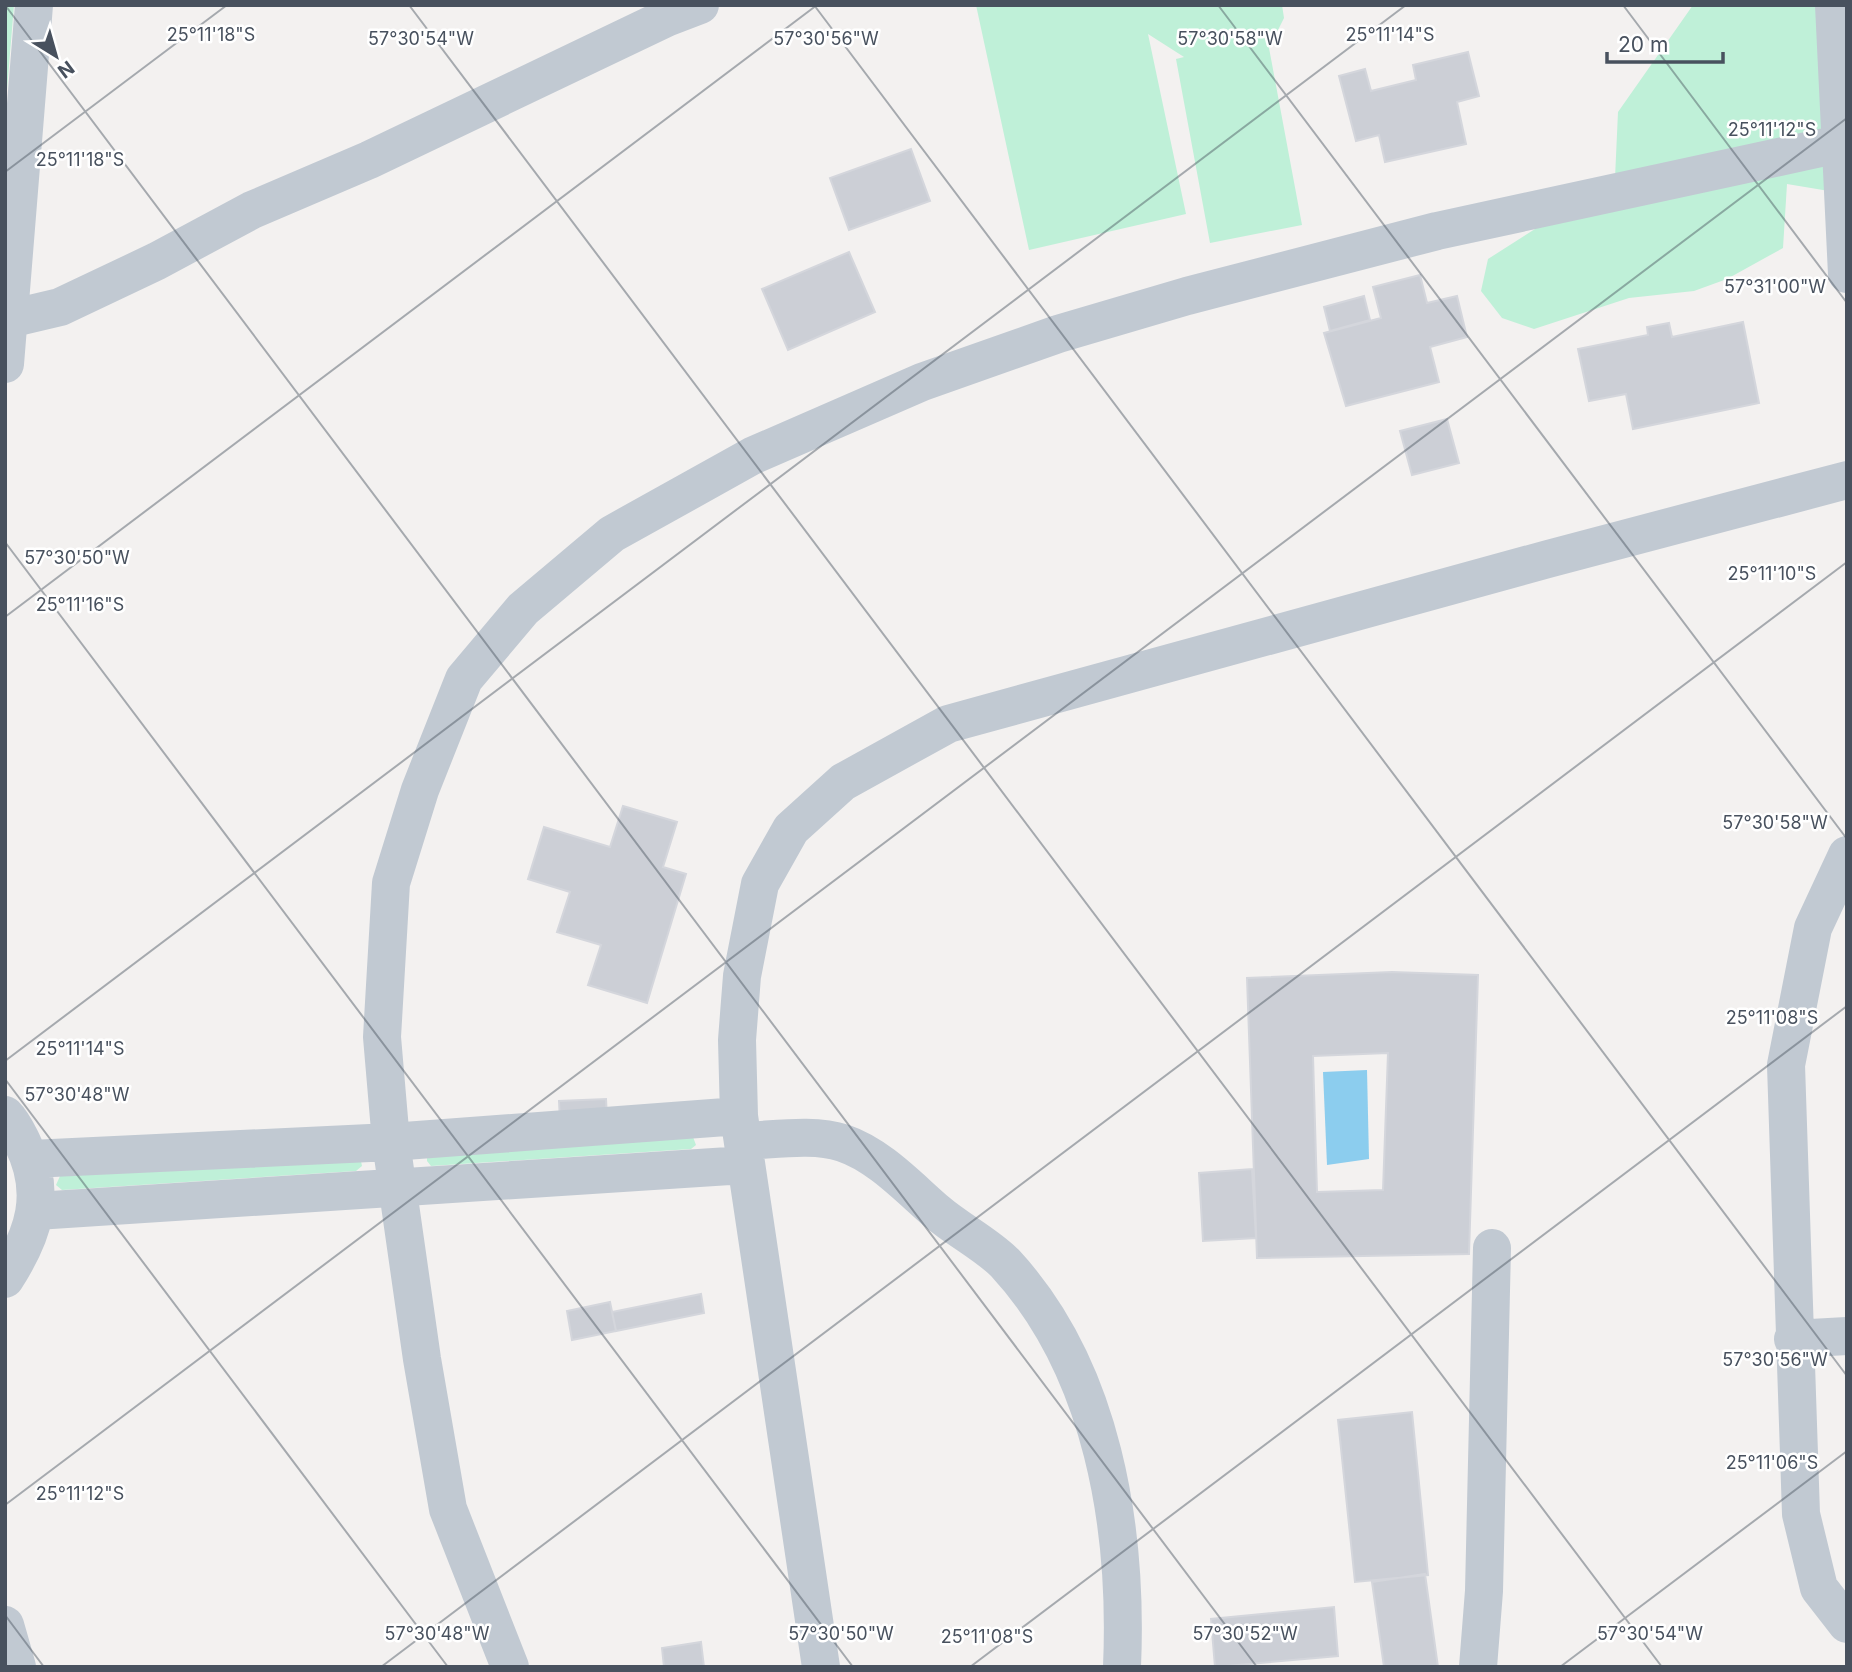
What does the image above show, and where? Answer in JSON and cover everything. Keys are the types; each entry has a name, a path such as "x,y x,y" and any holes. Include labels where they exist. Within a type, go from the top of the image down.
{"street":[{"path":"5,364 34,5"},
{"path":"7,320 60,307 157,261 252,210 369,159 666,18 700,5"},
{"path":"1834,5 1847,274"},
{"path":"510,1667 448,1510 422,1359 400,1190 391,1142 382,1037 383,968 391,883 420,790 464,679 523,609 612,534 765,451 922,382 1058,334 1187,296 1437,231 1839,144"},
{"path":"821,1667 742,1141 737,1040 742,976 760,884 791,829 843,782 948,724 1847,480"},
{"path":"1847,855 1813,928 1786,1065 1793,1339 1801,1514 1819,1588 1847,1623"},
{"path":"5,1115 12,1122 31,1159 36,1185 36,1211 25,1248 5,1279"},
{"path":"31,1159 391,1142 824,1140 843,1143 871,1158 1003,1261 1028,1291 1061,1344 1090,1412 1108,1473 1121,1560 1122,1667"},
{"path":"36,1211 400,1190 742,1141"},
{"path":"1478,1667 1485,1578 1492,1248"},
{"path":"1793,1339 1847,1336"},
{"path":"5,1625 17,1667"}],"green space":[{"path":"5,5 14,5 5,114"},
{"path":"976,5 1282,5 1284,18 1269,48 1302,225 1210,243 1176,59 1184,57 1148,34 1186,214 1029,250"},
{"path":"1693,5 1847,5 1847,194 1787,184 1783,248 1727,279 1694,291 1629,298 1534,329 1502,318 1481,291 1488,259 1615,178 1618,112"},
{"path":"693,1137 696,1145 691,1149 431,1166 427,1161 427,1157"},
{"path":"361,1161 362,1166 356,1171 62,1190 56,1185 60,1176"}],"water":[{"path":"1367,1070 1369,1159 1327,1165 1323,1072"}],"building":[{"path":"1468,52 1479,96 1457,102 1466,144 1385,162 1379,135 1356,141 1339,76 1365,69 1371,91 1416,80 1413,65"},
{"path":"911,149 930,201 849,230 830,178"},
{"path":"849,252 875,312 788,350 762,289"},
{"path":"1420,275 1427,303 1457,296 1467,337 1430,347 1439,382 1346,406 1324,333 1381,318 1373,287"},
{"path":"1364,296 1370,320 1330,331 1324,307"},
{"path":"1743,322 1759,403 1633,429 1626,394 1589,401 1578,349 1648,335 1647,327 1669,323 1672,337"},
{"path":"1447,419 1459,463 1412,475 1400,431"},
{"path":"623,806 677,822 663,867 686,874 647,1003 588,985 601,945 557,932 570,892 528,879 544,827 610,847"},
{"path":"1392,972 1478,975 1469,1254 1257,1258 1247,978","holes":["1388,1053 1383,1190 1317,1192 1313,1056"]},
{"path":"606,1099 607,1118 560,1121 559,1101"},
{"path":"1252,1169 1256,1238 1203,1241 1199,1173"},
{"path":"701,1294 704,1313 616,1331 612,1312"},
{"path":"610,1302 616,1331 572,1340 567,1311"},
{"path":"1412,1412 1428,1575 1355,1582 1338,1420"},
{"path":"1425,1574 1438,1667 1384,1667 1372,1582"},
{"path":"1334,1607 1338,1656 1215,1667 1211,1619"},
{"path":"701,1642 704,1667 664,1667 662,1648"}]}
